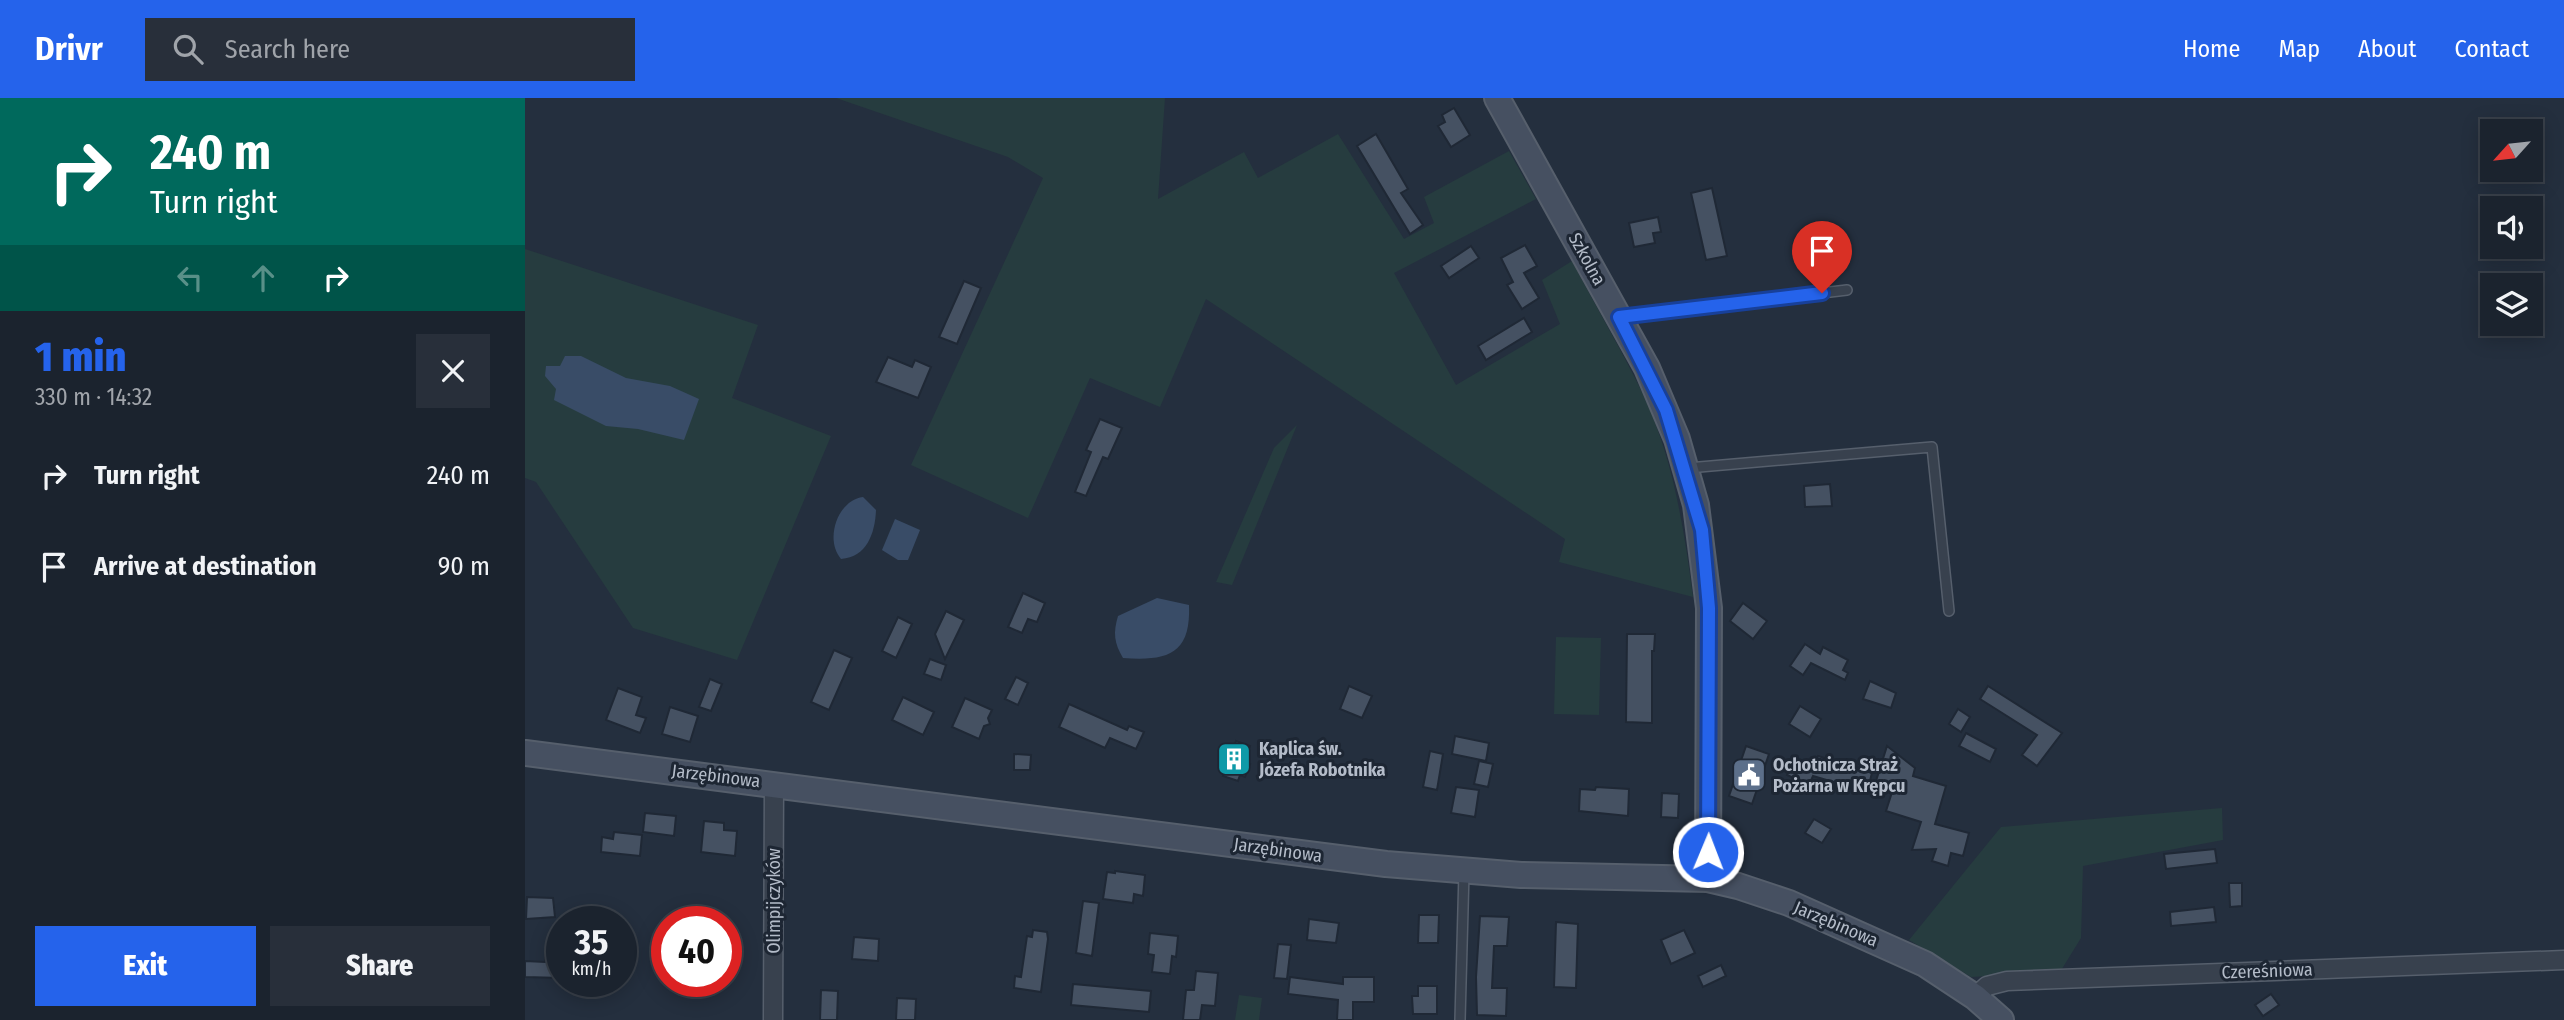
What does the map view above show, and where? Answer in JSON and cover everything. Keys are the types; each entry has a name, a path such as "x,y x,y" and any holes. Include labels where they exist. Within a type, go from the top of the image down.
{"street":[{"name":"Szkolna","path":"1497,98 1619,317 1666,410 1686,468 1702,530 1709,608 1708,880"},
{"name":"Jarzębinowa","path":"525,753 1386,864 1464,871 1708,880 1738,886 1789,903 1895,949 1925,964 1975,997 2001,1020"},
{"name":"Olimpijczyków","path":"773,1020 774,783"},
{"name":"Czereśniowa","path":"1975,997 1987,986 2007,981 2564,960"}],"lane":[{"path":"1619,317 1847,290"},
{"path":"1686,468 1932,447 1949,611"},
{"path":"1459,1020 1464,871"}],"green space":[{"path":"836,98 1165,98 1158,199 1244,152 1258,178 1338,134 1404,239 1434,223 1424,197 1509,151 1536,199 1394,273 1456,385 1560,324 1542,280 1572,261 1635,377 1653,418 1676,494 1693,597 1559,562 1565,539 1206,299 1160,407 1090,378 1028,518 911,465 1043,178 1008,157"},
{"path":"525,249 758,325 732,398 831,436 737,660 633,628 536,482 525,478"},
{"path":"1297,425 1232,585 1216,582 1274,448"},
{"path":"1556,637 1601,638 1599,715 1554,714"},
{"path":"2222,808 2223,840 2083,866 2081,938 2060,972 1971,977 1909,940 2001,827"},
{"path":"1239,995 1262,998 1259,1020 1235,1020"}],"water":[{"path":"565,356 581,356 626,378 670,386 699,399 684,440 638,429 606,426 554,400 556,389 545,376 546,366 560,366"},
{"path":"863,497 876,510 874,527 863,549 841,559 834,541 836,522 847,505"},
{"path":"895,519 920,530 908,560 898,560 882,550"},
{"path":"1157,598 1189,605 1189,622 1181,645 1164,656 1123,658 1115,638 1118,616"}],"building":[{"path":"1454,108 1470,135 1451,147 1438,126 1445,122 1442,115"},
{"path":"1376,134 1408,189 1401,193 1423,225 1410,234 1357,146"},
{"path":"1712,188 1727,256 1706,260 1691,193"},
{"path":"1658,217 1661,232 1653,233 1655,243 1634,247 1629,223"},
{"path":"1841,238 1843,260 1801,263 1799,242"},
{"path":"1525,245 1537,266 1524,273 1539,298 1522,309 1507,285 1513,282 1501,258"},
{"path":"1471,246 1479,258 1449,278 1441,266"},
{"path":"964,281 981,288 957,344 939,337"},
{"path":"1524,318 1532,332 1486,360 1478,346"},
{"path":"888,357 912,367 915,360 931,367 918,398 876,382"},
{"path":"1100,419 1122,428 1108,459 1103,457 1086,496 1075,492 1091,452 1086,450"},
{"path":"1830,484 1832,506 1805,507 1804,486"},
{"path":"1023,593 1045,603 1037,622 1028,619 1022,633 1008,627"},
{"path":"1743,603 1767,621 1753,639 1730,621"},
{"path":"946,611 964,620 945,659 935,634"},
{"path":"898,617 912,624 896,658 882,651"},
{"path":"1627,634 1655,634 1652,651 1652,723 1626,722"},
{"path":"1805,644 1820,654 1823,647 1848,660 1843,670 1848,673 1845,680 1811,663 1803,675 1790,666"},
{"path":"834,650 852,658 829,710 811,702"},
{"path":"930,659 946,665 941,680 924,674"},
{"path":"1016,677 1028,683 1018,705 1005,699"},
{"path":"710,679 722,684 711,711 699,707"},
{"path":"1870,681 1896,693 1891,708 1863,699"},
{"path":"1349,686 1372,696 1362,718 1340,709"},
{"path":"1988,686 2062,733 2037,766 2022,755 2037,735 1980,699"},
{"path":"618,688 642,697 636,715 646,718 640,733 606,720"},
{"path":"903,697 934,712 923,735 892,720"},
{"path":"965,698 992,710 988,718 990,724 984,726 979,739 952,727"},
{"path":"1069,704 1127,730 1129,726 1144,732 1136,749 1110,738 1105,748 1059,727"},
{"path":"1800,706 1821,719 1810,737 1789,724"},
{"path":"670,707 698,716 690,742 662,734"},
{"path":"1958,709 1970,717 1961,732 1949,724"},
{"path":"1966,733 1996,749 1990,762 1959,746"},
{"path":"1455,736 1489,743 1486,761 1452,754"},
{"name":"Kaplica św. Józefa Robotnika","path":"1236,741 1250,746 1244,762 1250,764 1245,777 1240,775 1238,781 1223,776 1226,770 1220,768 1224,755 1230,757"},
{"name":"Ochotnicza Straż Pożarna w Krępcu","path":"1746,746 1769,754 1752,804 1729,796"},
{"path":"1887,746 1915,768 1913,776 1946,786 1935,824 1969,833 1963,856 1951,853 1948,866 1932,861 1936,849 1912,850 1921,822 1886,811 1894,786 1876,781"},
{"path":"1430,751 1443,754 1437,790 1423,787"},
{"path":"1014,754 1031,755 1030,770 1014,770"},
{"path":"1818,756 1872,773 1867,792 1813,776 1809,785 1787,775 1793,762 1813,771"},
{"path":"1479,761 1493,764 1488,787 1474,784"},
{"path":"1456,787 1479,790 1475,817 1451,813"},
{"path":"1596,787 1629,789 1628,816 1579,811 1580,789 1595,790"},
{"path":"1662,793 1679,794 1678,818 1661,817"},
{"path":"645,813 676,816 674,836 643,832"},
{"path":"1814,819 1831,829 1822,843 1805,833"},
{"path":"704,821 724,823 724,830 737,831 735,856 701,852"},
{"path":"614,832 642,835 640,856 601,852 602,837 613,839"},
{"path":"2215,849 2217,863 2166,869 2164,854"},
{"path":"1107,872 1145,875 1143,896 1134,894 1133,903 1103,899"},
{"path":"2229,883 2242,883 2242,906 2230,907"},
{"path":"527,897 553,898 554,906 546,906 546,918 526,919"},
{"path":"1083,901 1099,903 1092,956 1076,953"},
{"path":"2214,907 2216,922 2171,926 2170,912"},
{"path":"1419,915 1439,915 1438,943 1418,943"},
{"path":"1480,916 1509,917 1507,946 1494,946 1492,988 1507,988 1506,1016 1477,1015 1476,977"},
{"path":"1309,919 1339,923 1336,943 1307,940"},
{"path":"1556,922 1578,924 1576,988 1554,987"},
{"path":"1033,930 1047,932 1048,939 1041,992 1014,988 1015,976 1021,977 1027,936 1032,937"},
{"path":"1684,930 1695,953 1671,964 1661,940"},
{"path":"1150,933 1178,936 1176,957 1172,956 1170,974 1152,972 1154,955 1148,954"},
{"path":"854,937 879,939 878,961 852,959"},
{"path":"1278,944 1291,945 1287,979 1274,978"},
{"path":"546,947 546,978 525,977 525,961 545,962"},
{"path":"1721,965 1726,976 1703,987 1698,976"},
{"path":"1196,971 1218,973 1215,1006 1202,1005 1200,1020 1183,1020 1186,990 1194,990"},
{"path":"1290,977 1343,984 1343,977 1374,977 1374,1002 1353,1002 1353,1020 1337,1020 1338,1000 1288,994"},
{"path":"1073,984 1151,991 1149,1012 1071,1005"},
{"path":"1418,986 1437,986 1437,1014 1413,1014 1412,996 1418,996"},
{"path":"821,990 838,991 837,1020 820,1020"},
{"path":"2271,994 2279,1005 2263,1016 2255,1005"},
{"path":"897,998 916,999 915,1020 896,1020"}],"place":[{"name":"Kaplica św. Józefa Robotnika","path":"1234,759"},
{"name":"Ochotnicza Straż Pożarna w Krępcu","path":"1749,775"}],"route":[{"path":"1708,852 1709,608 1702,530 1689,477 1666,410 1619,317 1822,293"}]}
